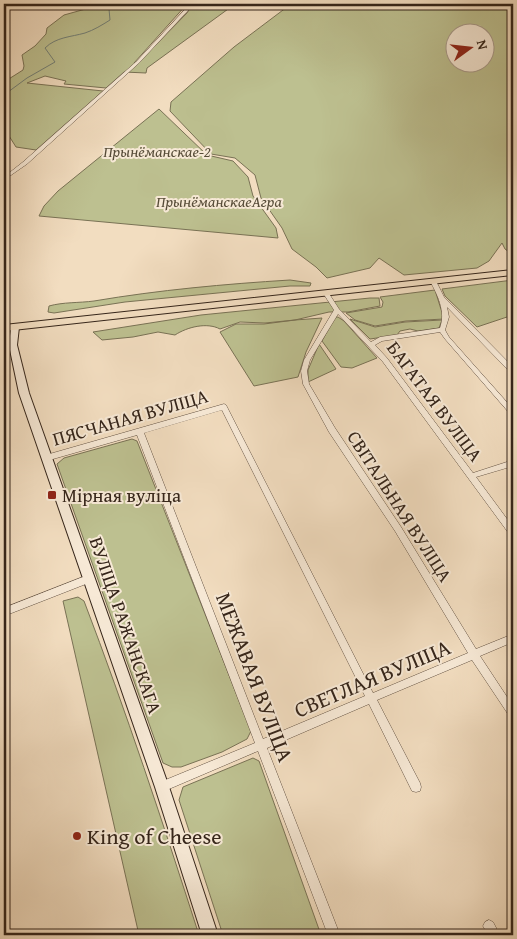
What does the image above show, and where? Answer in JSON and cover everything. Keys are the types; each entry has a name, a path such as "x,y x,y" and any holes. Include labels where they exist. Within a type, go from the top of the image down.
{"main road":[{"path":"9,328 513,272"}],"street":[{"path":"4,179 25,163 138,62 192,4"},
{"path":"433,281 442,297 513,371"},
{"name":"БАГАТАЯ ВУЛІЦА","path":"326,293 337,310 372,344 513,533"},
{"path":"442,297 447,321 442,330"},
{"name":"СВІТАЛЬНАЯ ВУЛІЦА","path":"337,310 307,360 304,371 306,384 332,430 398,529 474,655 513,714"},
{"name":"ВУЛІЦА РАЖАНСКАГА","path":"9,328 16,363 46,458 162,786 210,935"},
{"path":"372,344 380,340 442,330"},
{"path":"442,330 513,413"},
{"name":"ПЯСЧАНАЯ ВУЛІЦА","path":"46,458 224,406 370,698"},
{"name":"МЕЖАВАЯ ВУЛІЦА","path":"140,432 334,935"},
{"path":"471,476 513,463"},
{"path":"4,612 88,580"},
{"name":"СВЕТЛАЯ ВУЛІЦА","path":"162,786 513,638"},
{"path":"370,698 416,787"}],"green space":[{"path":"99,4 187,4 134,63 137,64 187,13 193,4 235,4 147,68 146,73 124,72 106,88 64,84 66,81 45,76 27,83 103,91 36,150 16,147 4,128 4,82 23,70 22,55 35,46 46,34 47,28 64,15"},
{"path":"291,4 513,4 513,255 505,249 502,243 489,261 477,268 404,275 379,258 370,268 327,278 292,249 282,228 261,198 255,175 235,158 211,154 170,111 171,102 234,47"},
{"path":"159,109 207,155 233,161 248,177 253,196 276,228 278,238 39,216 44,206 58,191"},
{"path":"290,280 311,283 310,286 290,286 125,302 54,313 48,312 49,306 60,304 192,288"},
{"path":"513,280 513,315 477,327 445,296 442,289"},
{"path":"435,290 444,319 406,321 375,326 355,320 346,313 382,307 383,302 380,297"},
{"path":"379,298 380,306 348,312 329,312 295,320 265,323 240,322 220,329 209,326 191,328 175,335 158,332 102,340 93,332 201,315"},
{"path":"335,317 344,321 377,358 352,368 341,367 322,341"},
{"path":"322,318 306,352 298,377 254,386 220,332 236,324 264,324"},
{"path":"350,319 375,327 405,322 442,320 439,328 418,331 410,329 400,331 397,335 370,339"},
{"path":"319,344 336,369 308,382 308,370"},
{"path":"132,439 137,441 251,731 247,739 222,752 181,767 172,767 163,763 57,464 64,458"},
{"path":"78,597 84,601 115,684 199,935 139,935 63,601"},
{"path":"253,758 259,761 321,935 223,935 179,800 183,787"}],"waterway":[{"path":"4,95 27,78 55,62 45,48 49,44 59,39 88,32 104,24 110,20 109,9 117,4"}],"place":[{"name":"Мірная вуліца","path":"52,495"},
{"name":"King of Cheese","path":"77,836"}],"park label":[{"name":"Прынёманскае-2","path":"157,151"},
{"name":"ПрынёманскаеАгра","path":"219,201"}]}
